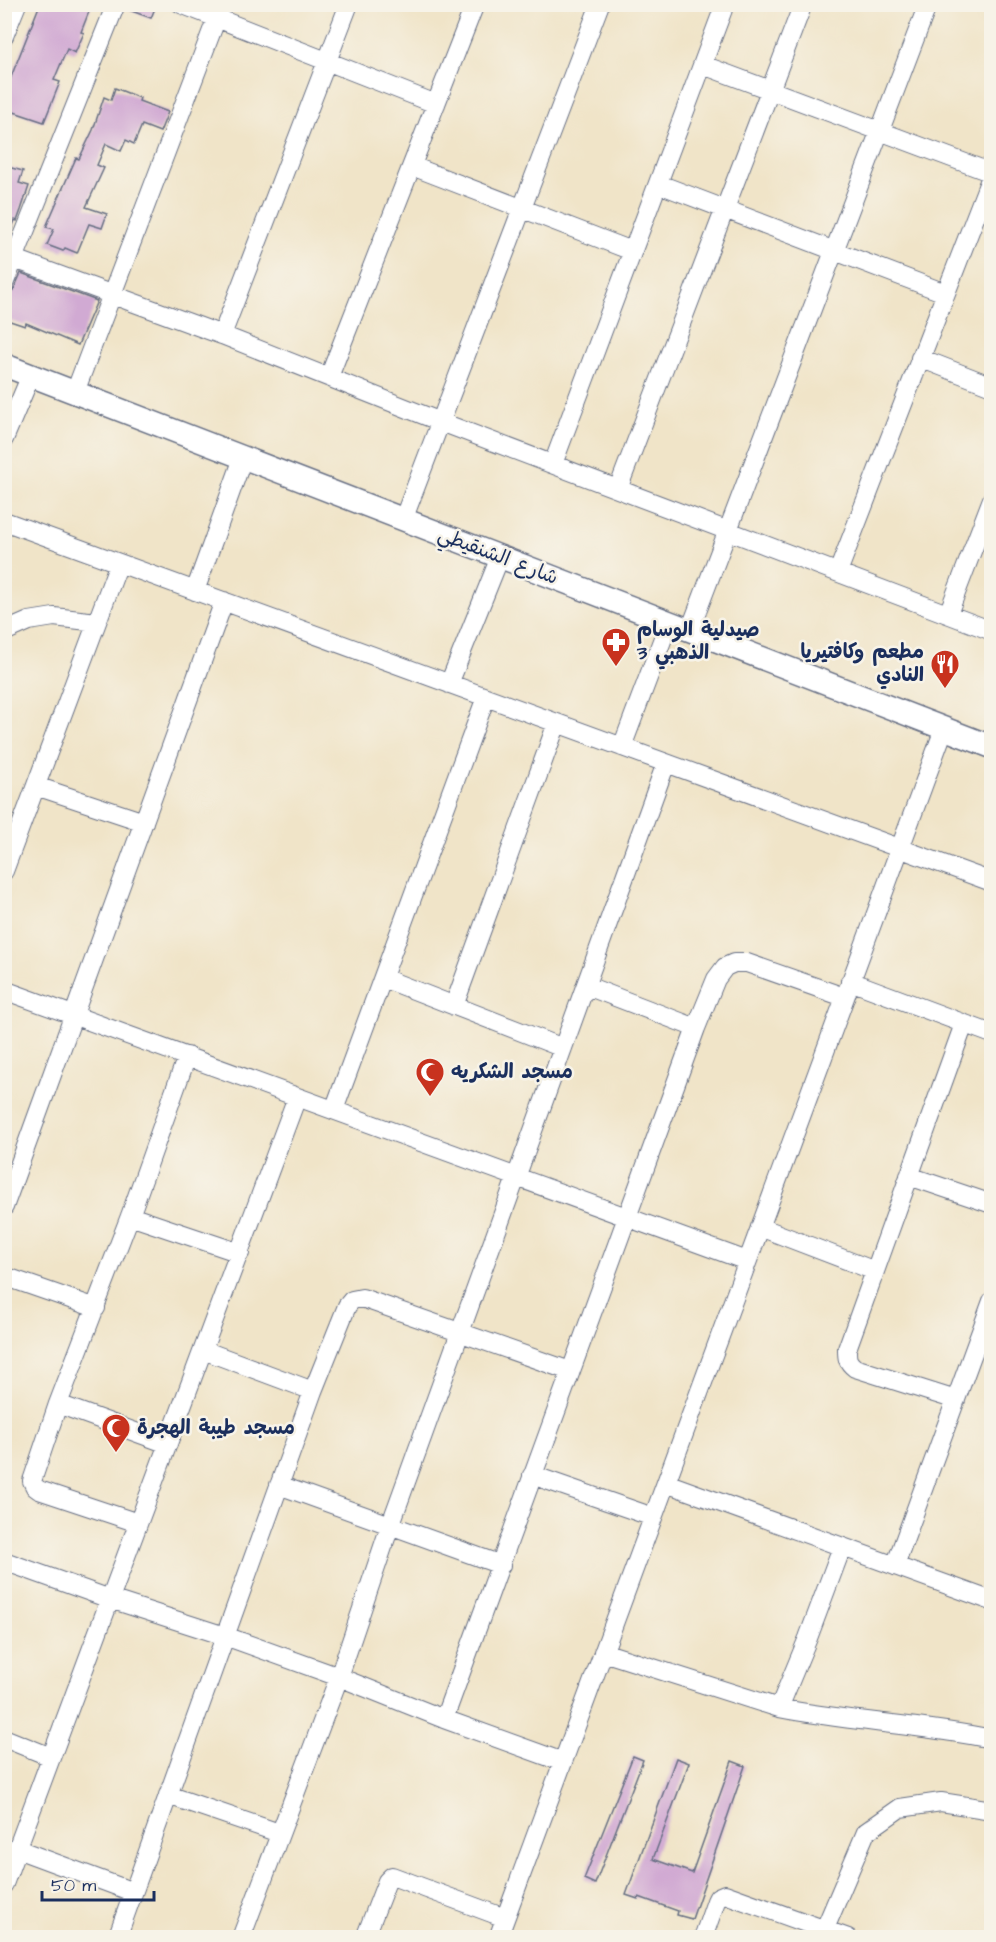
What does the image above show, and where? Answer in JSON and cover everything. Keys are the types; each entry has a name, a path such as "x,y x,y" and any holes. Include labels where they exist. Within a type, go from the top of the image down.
{"street":[{"path":"4,36 17,4"},
{"path":"4,284 10,257 116,4"},
{"path":"181,4 220,11 327,61 436,104"},
{"path":"222,336 349,4"},
{"path":"328,377 475,4"},
{"path":"403,520 600,4"},
{"path":"553,464 725,4"},
{"path":"618,489 803,4"},
{"path":"622,747 679,626 728,531 928,4"},
{"path":"75,392 220,11"},
{"path":"704,65 992,173 838,572"},
{"path":"412,166 632,251"},
{"path":"658,183 945,293"},
{"path":"10,257 992,631"},
{"path":"920,358 992,386"},
{"name":"شارع الشنقيطي","path":"4,365 992,747"},
{"path":"4,439 31,375"},
{"path":"195,591 243,459"},
{"path":"948,614 992,499"},
{"path":"4,521 992,882"},
{"path":"449,684 500,557"},
{"path":"4,871 119,563"},
{"path":"4,1206 9,1182 74,1015 224,601"},
{"path":"4,632 28,621 54,617 97,622"},
{"path":"334,1110 486,697"},
{"path":"454,1006 557,723"},
{"path":"498,1938 944,729"},
{"path":"247,1936 279,1833 339,1677 390,1526 666,763"},
{"path":"36,786 144,822"},
{"path":"444,1719 696,1028 716,979 725,967 734,963 747,963 847,989 992,1034"},
{"path":"383,978 563,1047"},
{"path":"587,986 696,1028"},
{"path":"4,990 747,1261"},
{"path":"956,1400 855,1368 848,1363 847,1349 964,1024"},
{"path":"138,1523 34,1487 32,1481 58,1404 96,1308 187,1056"},
{"path":"4,1884 297,1097"},
{"path":"909,1176 992,1204"},
{"path":"130,1216 240,1253"},
{"path":"760,1227 875,1271"},
{"path":"4,1276 96,1308"},
{"path":"117,1938 313,1391 347,1306 352,1300 362,1299 570,1371"},
{"path":"895,1566 990,1311"},
{"path":"203,1350 313,1391"},
{"path":"58,1404 168,1444"},
{"path":"532,1475 653,1517"},
{"path":"666,1483 992,1601"},
{"path":"279,1485 501,1565"},
{"path":"779,1708 842,1548"},
{"path":"4,1561 110,1599 225,1636 563,1762"},
{"path":"603,1652 779,1708 808,1714 938,1729 992,1739"},
{"path":"4,1738 51,1757"},
{"path":"168,1795 279,1833"},
{"path":"823,1934 866,1832 900,1808 941,1802 992,1810"},
{"path":"17,1849 133,1892"},
{"path":"365,1938 387,1881 392,1876 505,1918"},
{"path":"703,1938 716,1901 718,1897 725,1894 823,1934 848,1938"}],"building":[{"path":"40,4 92,4 81,32 84,33 75,53 67,49 54,80 60,82 44,122 14,112 6,133 4,133 4,80 9,82"},
{"path":"127,4 147,4 155,8 151,18 126,9"},
{"path":"115,88 140,98 139,101 168,112 160,132 142,125 134,144 126,140 121,151 106,144 97,165 104,168 86,207 107,214 102,228 89,224 77,253 47,245 54,229 46,227 76,158 79,159 93,130 104,97 111,100"},
{"path":"4,166 23,171 19,183 29,186 6,244 4,244"},
{"path":"21,273 97,301 78,345 26,323 25,326 4,319 4,295 14,289"},
{"path":"633,1756 643,1760 595,1884 584,1879"},
{"path":"676,1758 689,1763 653,1859 692,1873 732,1761 745,1766 692,1919 677,1915 678,1911 639,1897 638,1899 626,1895"}],"place":[{"name":"صيدلية الوسام الذهبي 3","path":"616,668"},
{"name":"مطعم وكافتيريا النادي","path":"945,690"},
{"name":"مسجد الشكريه","path":"430,1098"},
{"name":"مسجد طيبة الهجرة","path":"116,1454"}]}
